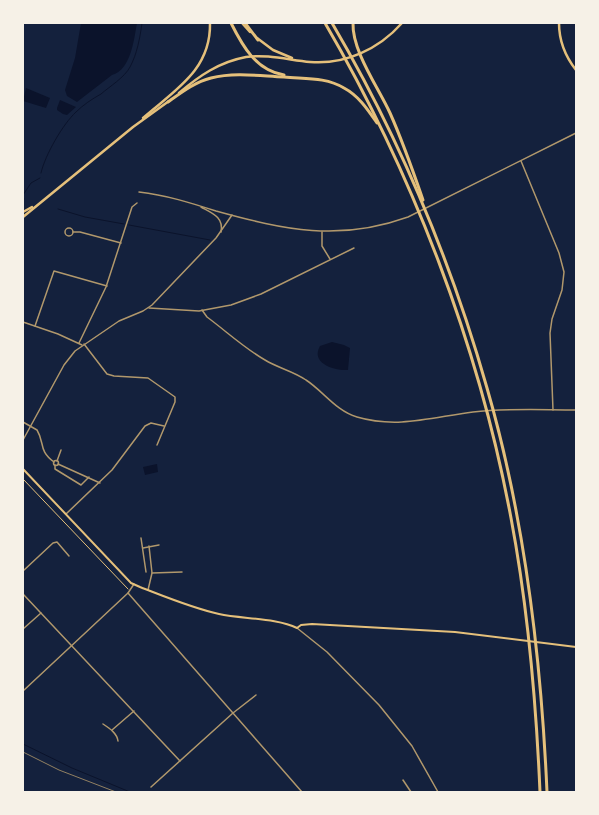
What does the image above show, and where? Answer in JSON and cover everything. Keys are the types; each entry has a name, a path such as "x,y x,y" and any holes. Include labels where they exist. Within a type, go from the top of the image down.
{"highway":[{"path":"231,23 247,51 259,65 278,74 327,81 347,89 361,101 383,132"},
{"path":"244,23 258,40"},
{"path":"325,23 383,132 422,220 470,355 500,465 512,525 528,628 537,729 540,792"},
{"path":"332,23 371,93 428,217"},
{"path":"353,23 357,45 397,129 467,320 498,428 527,575 535,633 547,792"},
{"path":"168,102 194,85 216,77 246,75 301,78"}],"main road":[{"path":"23,216 133,127 187,80 196,70 203,58 207,47 210,23"},
{"path":"133,127 168,102 196,79 223,63 258,56 310,62 328,62 348,58 367,51 385,40 402,23"},
{"path":"559,23 559,34 562,46 567,57 576,70"},
{"path":"258,40 277,52 298,60"},
{"path":"23,212 40,202"},
{"path":"23,469 128,581 148,590 212,612 285,623 297,628 301,625 312,624 468,633 576,647"}],"street":[{"path":"139,192 161,196 288,228 322,232 344,232 367,229 393,223 408,217 576,133"},
{"path":"521,161 559,253 564,272 562,290 552,319 550,332 554,410"},
{"path":"79,343 107,286 132,206 137,203"},
{"path":"197,205 218,217 221,226 220,233"},
{"path":"23,440 64,365 72,354 84,344 122,320 149,308 220,233 232,215"},
{"path":"73,232 80,232 121,243"},
{"path":"322,232 322,246 330,259"},
{"path":"149,308 185,311 226,307 249,300 354,248"},
{"path":"35,326 54,271 107,286"},
{"path":"202,310 207,317 258,355 305,379 339,408 354,416 384,422 403,423 473,412 576,410"},
{"path":"23,322 58,334 79,343 82,346"},
{"path":"84,344 108,374 114,376 148,378 174,396 174,402 157,445"},
{"path":"23,422 38,431 44,451 54,462 55,469 81,485 89,477"},
{"path":"66,514 117,464 146,425 152,423 164,426"},
{"path":"58,464 57,461 61,450"},
{"path":"55,465 58,464 100,482"},
{"path":"142,538 146,572"},
{"path":"23,570 53,543 57,542 61,545 70,556"},
{"path":"143,548 159,545"},
{"path":"148,590 152,573 149,546"},
{"path":"152,573 182,572"},
{"path":"23,691 128,593 134,584"},
{"path":"128,593 302,792"},
{"path":"23,594 180,761"},
{"path":"23,629 41,613"},
{"path":"297,628 327,652 367,693 412,746 438,792"},
{"path":"152,788 233,713 256,695"},
{"path":"112,730 134,711"},
{"path":"103,724 112,730 118,740"},
{"path":"403,780 411,792"}],"path":[{"path":"23,479 66,526 130,591"}],"water":[{"path":"81,23 137,23 133,45 124,67 77,102 67,96 65,90 75,58"},
{"path":"26,88 50,98 46,108 23,101"},
{"path":"60,100 76,107 67,115 63,114 57,110"},
{"path":"332,342 350,348 348,370 336,369 325,365 318,357 320,346"},
{"path":"157,464 158,472 145,475 143,467"}],"waterway":[{"path":"41,173 50,149 71,117 79,109 117,82 128,71 136,51 142,23"},
{"path":"23,195 31,183 40,178"},
{"path":"58,209 85,217 124,224"},
{"path":"129,225 210,240"},
{"path":"23,744 72,768 130,792"}],"railway":[{"path":"23,752 59,770 116,792"}]}
